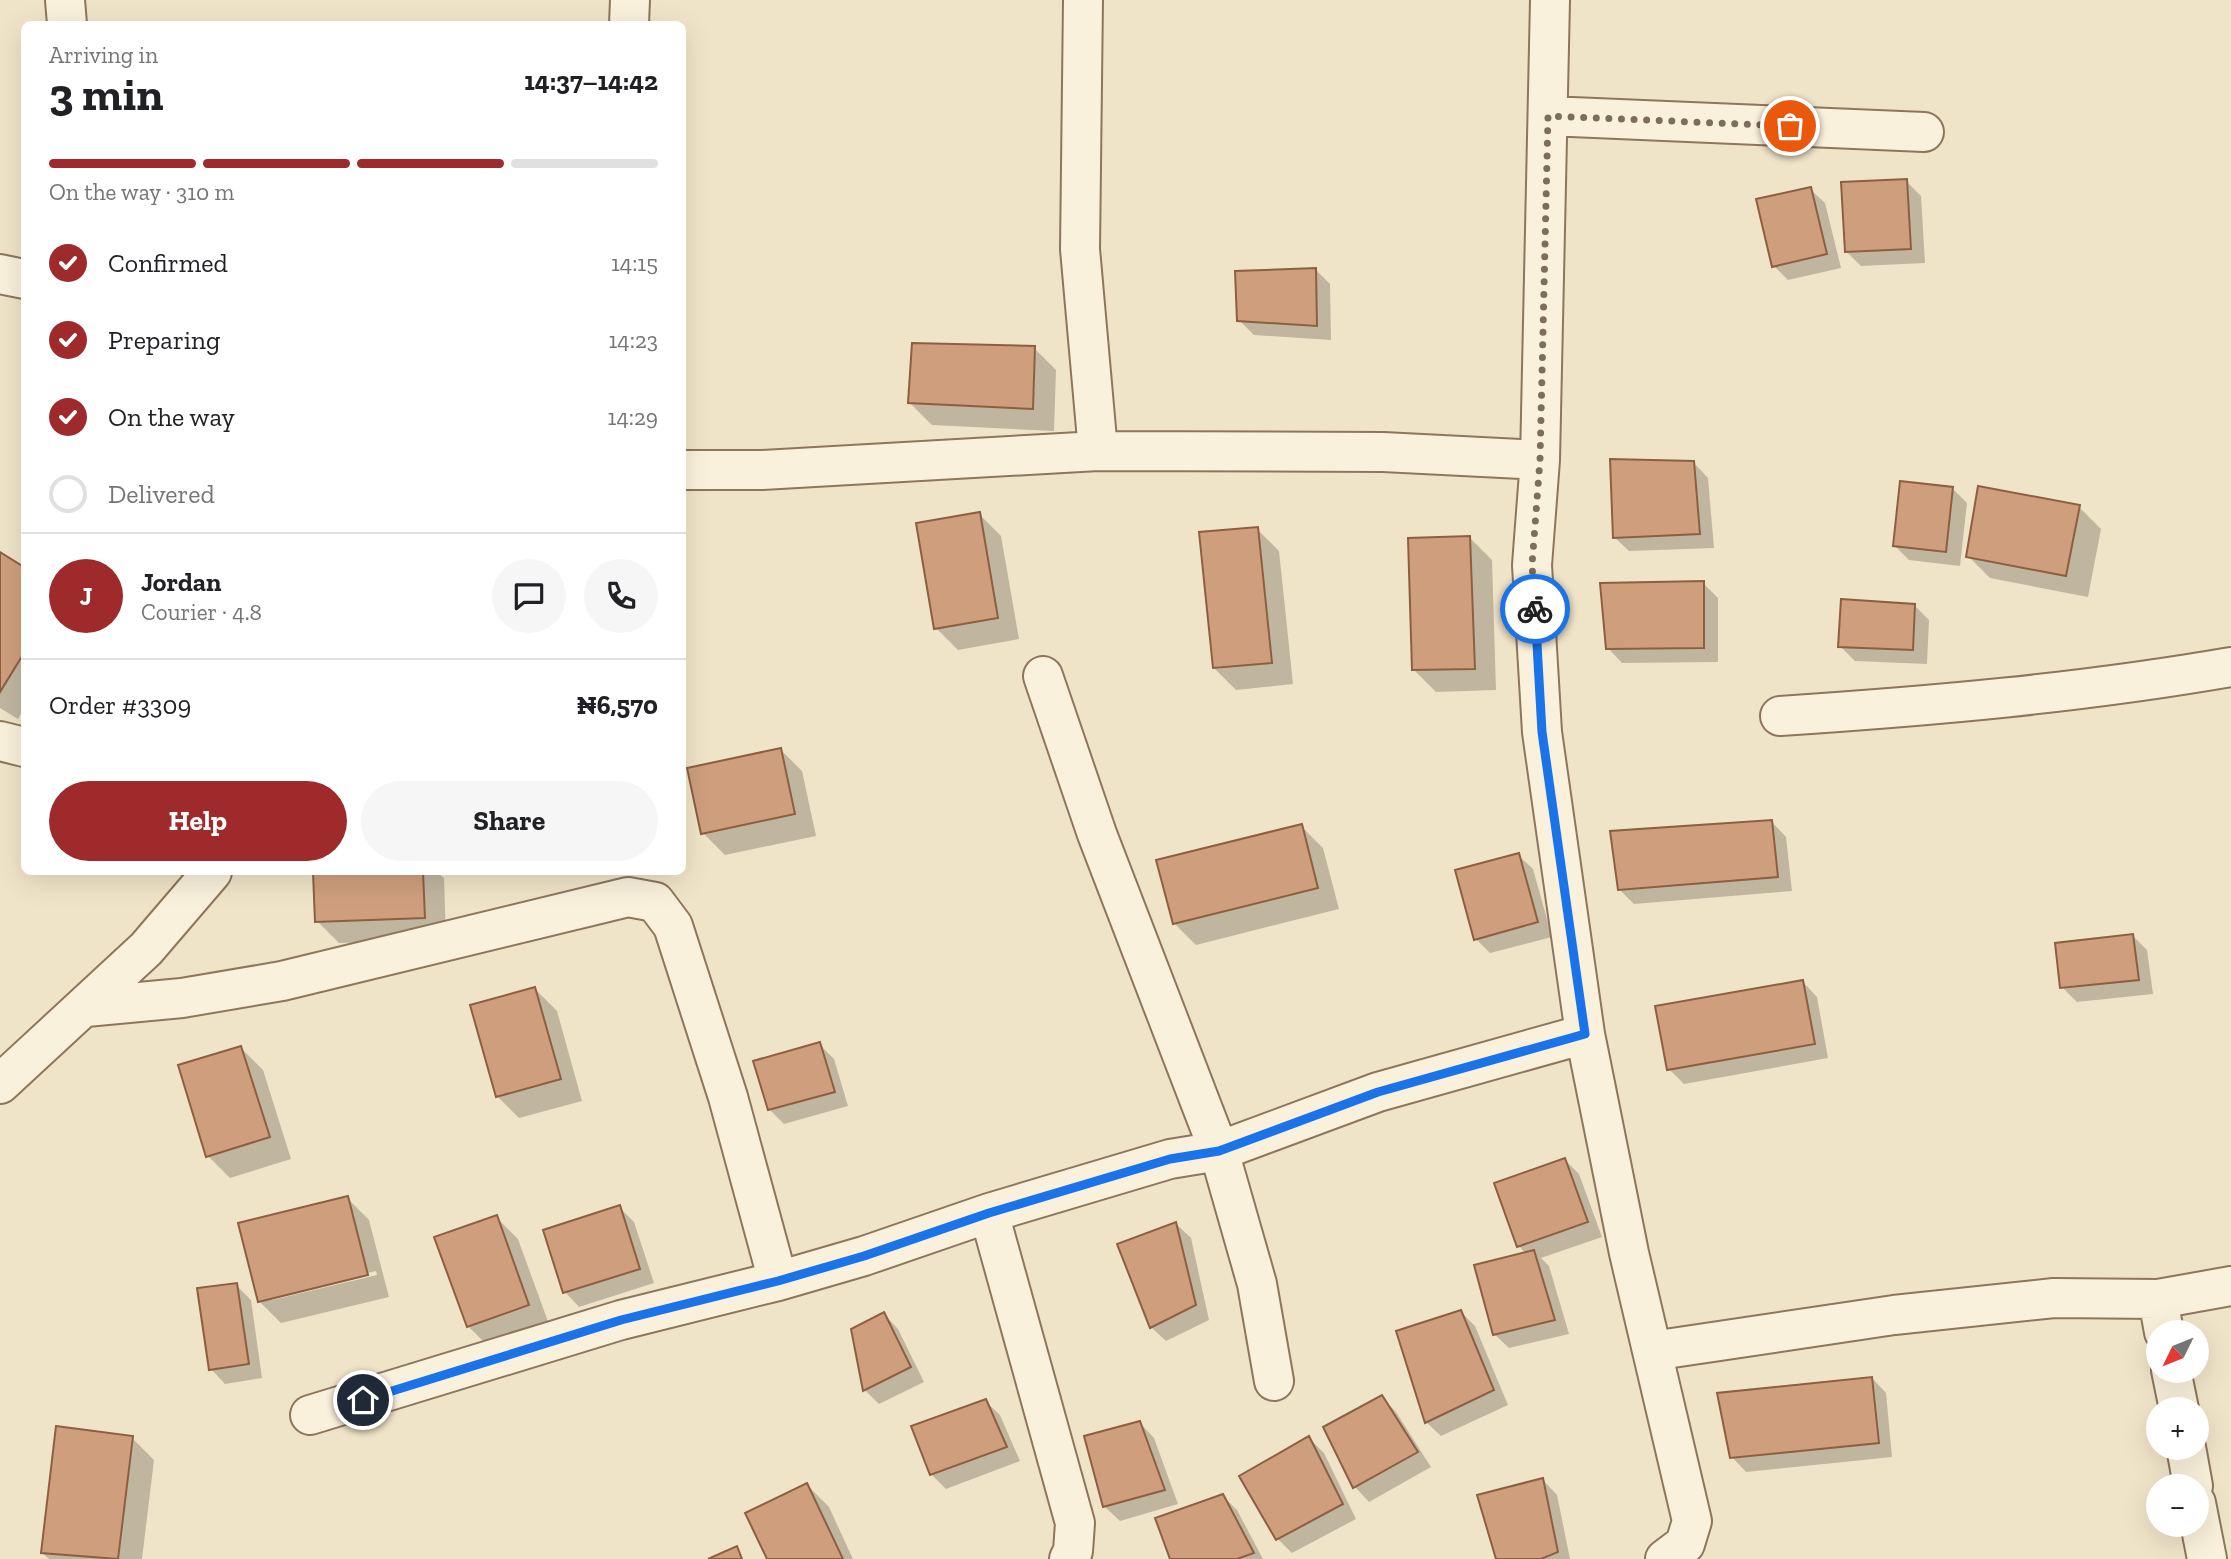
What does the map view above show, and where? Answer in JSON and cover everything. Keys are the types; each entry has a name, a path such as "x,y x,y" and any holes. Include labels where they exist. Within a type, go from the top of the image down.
{"street":[{"path":"65,0 67,21"},
{"path":"629,21 630,0"},
{"path":"1083,0 1080,249 1098,451"},
{"path":"1550,0 1540,460 1532,565 1542,732 1585,1034 1652,1351 1692,1521 1685,1544 1665,1559"},
{"path":"1548,116 1924,132"},
{"path":"0,274 21,278"},
{"path":"686,470 762,470 1098,451 1383,452 1540,460"},
{"path":"1780,716 2018,698 2130,685 2231,667"},
{"path":"1043,676 1097,834 1219,1151 1257,1284 1274,1381"},
{"path":"0,741 21,746"},
{"path":"0,1084 146,949 209,875"},
{"path":"86,1007 182,998 282,981 628,897 655,902 673,926 729,1097 778,1281"},
{"path":"310,1415 621,1320 778,1281 989,1213 1170,1159 1219,1151 1378,1092 1585,1034"},
{"path":"989,1213 1075,1523 1073,1551 1069,1559"},
{"path":"1652,1351 1894,1315 2040,1300 2161,1315 2231,1286"},
{"path":"2203,1537 2207,1559"}],"building":[{"path":"1907,179 1911,249 1845,252 1841,182"},
{"path":"1811,187 1827,254 1772,267 1756,199"},
{"path":"1316,268 1317,326 1237,321 1235,271"},
{"path":"912,343 1035,346 1033,409 908,403"},
{"path":"1610,459 1694,461 1700,534 1613,538"},
{"path":"1900,481 1953,487 1946,552 1893,546"},
{"path":"1978,486 2080,505 2066,576 1966,557"},
{"path":"980,512 998,618 934,629 916,523"},
{"path":"1258,527 1272,663 1213,668 1199,532"},
{"path":"1470,536 1475,669 1412,670 1408,538"},
{"path":"0,552 21,565 21,658 0,692"},
{"path":"1704,581 1704,648 1606,649 1600,583"},
{"path":"1841,599 1915,604 1913,650 1838,647"},
{"path":"781,748 795,814 701,834 687,768"},
{"path":"1772,820 1778,877 1618,890 1610,831"},
{"path":"1302,824 1318,888 1173,924 1156,860"},
{"path":"1519,853 1538,922 1474,940 1455,870"},
{"path":"313,875 423,875 425,918 315,922"},
{"path":"2133,934 2139,980 2060,988 2055,943"},
{"path":"1803,980 1815,1044 1667,1070 1655,1006"},
{"path":"535,987 561,1079 496,1097 470,1005"},
{"path":"820,1042 835,1092 768,1110 753,1061"},
{"path":"241,1046 270,1137 206,1157 178,1065"},
{"path":"1565,1158 1588,1222 1517,1247 1494,1183"},
{"path":"348,1196 368,1275 258,1302 238,1223"},
{"path":"620,1205 640,1269 563,1293 543,1230"},
{"path":"497,1215 529,1305 467,1327 434,1237"},
{"path":"1176,1222 1196,1305 1150,1328 1117,1244"},
{"path":"1534,1250 1555,1320 1493,1335 1474,1265"},
{"path":"237,1283 249,1364 209,1370 197,1288"},
{"path":"1461,1310 1494,1390 1425,1423 1396,1331"},
{"path":"884,1312 911,1367 863,1391 851,1329"},
{"path":"1872,1377 1879,1443 1730,1458 1717,1393"},
{"path":"1382,1395 1418,1452 1353,1488 1323,1427"},
{"path":"986,1399 1007,1447 930,1475 911,1426"},
{"path":"1140,1421 1165,1490 1103,1507 1084,1436"},
{"path":"56,1426 133,1436 118,1559 41,1553"},
{"path":"1309,1436 1343,1504 1276,1540 1239,1476"},
{"path":"1543,1478 1558,1552 1541,1559 1496,1559 1477,1495"},
{"path":"807,1483 843,1559 767,1559 745,1513"},
{"path":"1223,1494 1254,1553 1237,1559 1170,1559 1155,1518"},
{"path":"737,1546 742,1559 708,1559"}],"way so far":[{"path":"1535,609 1532,565 1540,460 1548,116 1790,126"}],"route":[{"path":"363,1400 621,1320 778,1281 864,1256 989,1213 1170,1159 1219,1151 1378,1092 1585,1034 1542,732 1535,609"}]}
